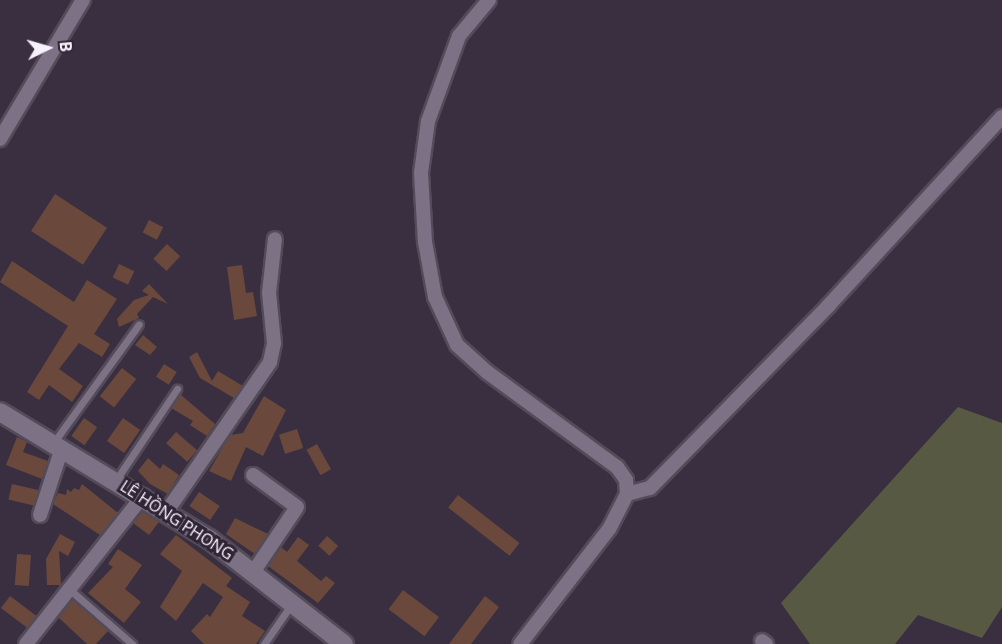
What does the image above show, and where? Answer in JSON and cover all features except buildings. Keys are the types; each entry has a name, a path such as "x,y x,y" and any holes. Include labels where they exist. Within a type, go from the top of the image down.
{"street":[{"path":"0,139 83,0"},
{"path":"489,0 459,36 428,121 421,173 425,242 435,297 458,345 487,372 617,467 626,480 627,494 609,529 520,644"},
{"path":"627,494 650,488 828,306 1002,117"},
{"path":"167,511 262,378 270,362 274,343 268,293 275,239"},
{"name":"LÊ HỒNG PHONG","path":"0,412 167,511 254,572 344,644"},
{"path":"40,515 58,445"},
{"path":"253,475 297,507 254,572"},
{"path":"26,644 143,496"}],"lane":[{"path":"58,445 139,324"},
{"path":"116,480 177,389"},
{"path":"69,589 132,644"},
{"path":"264,644 293,602"}],"green space":[{"path":"958,407 1002,423 1002,607 982,638 918,615 895,644 810,644 781,603"}]}
